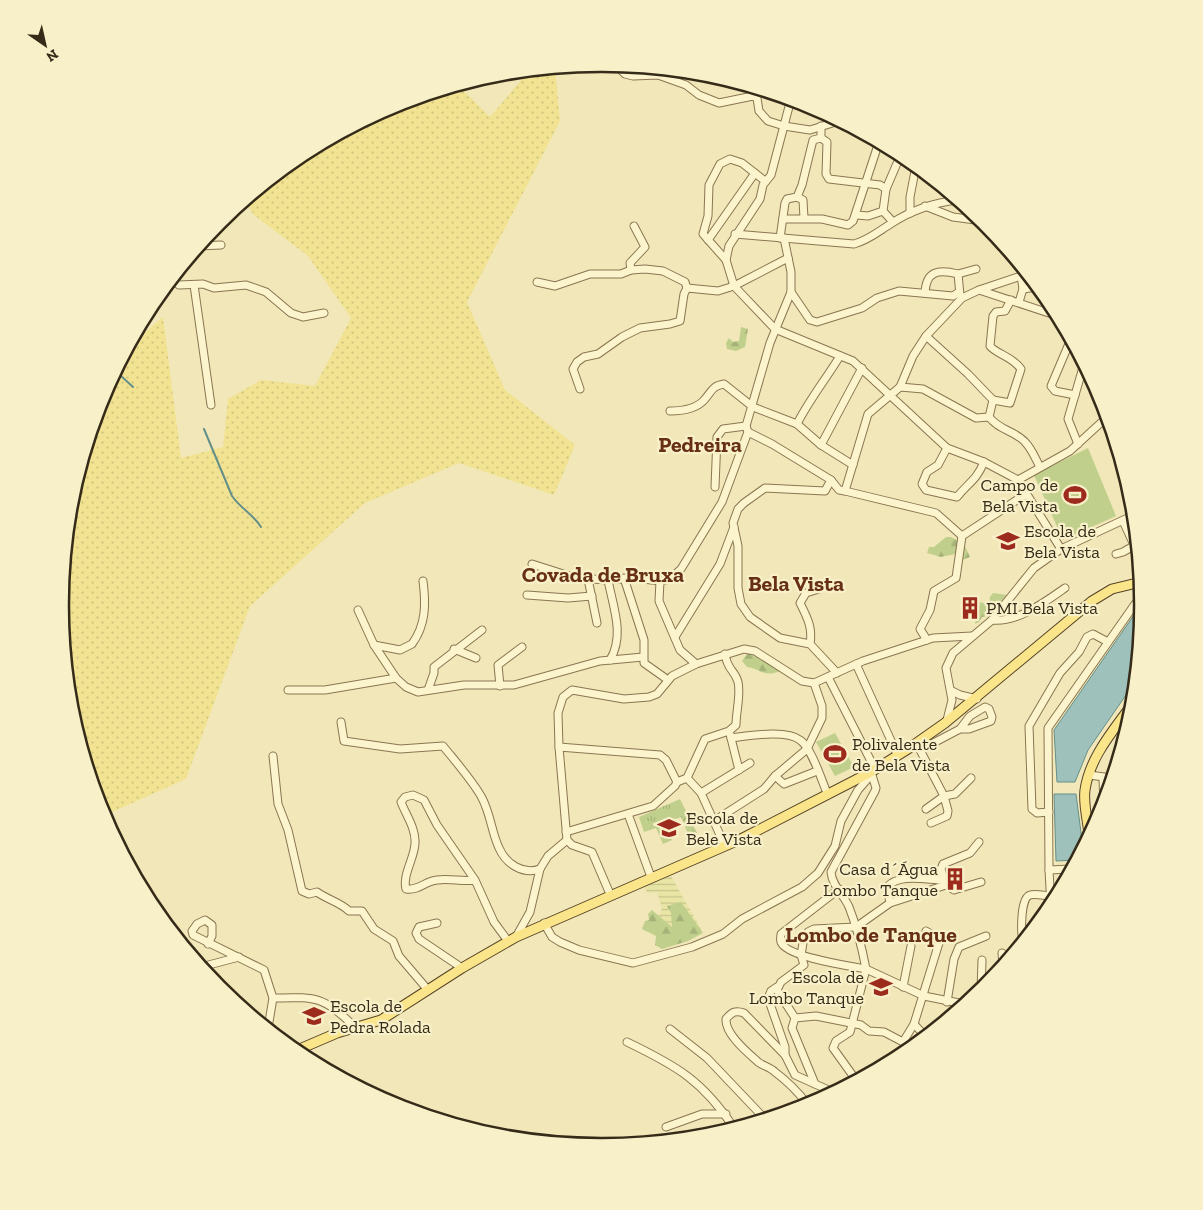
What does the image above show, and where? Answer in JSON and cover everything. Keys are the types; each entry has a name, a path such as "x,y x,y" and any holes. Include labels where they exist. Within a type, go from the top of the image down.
{"main road":[{"path":"304,1047 355,1027 391,1016 462,968 512,939 610,894 725,846 828,795 918,747 1092,601 1112,589 1133,584"},
{"path":"1088,822 1085,795 1089,775 1098,752 1122,719"}],"street":[{"path":"624,73 633,76 655,75"},
{"path":"660,76 686,85 699,95 719,103 753,96 757,98 759,112 768,121 784,126 810,130 829,124"},
{"path":"726,260 735,234 760,199 765,181 771,175 789,107"},
{"path":"821,126 821,138"},
{"path":"797,197 802,185 813,140 821,138 827,142 826,174 829,179 880,185 886,189"},
{"path":"783,219 822,219 848,225 856,216 877,149"},
{"path":"765,181 742,163 730,158 720,164 708,190 708,216 703,234 726,260 734,286 775,329 840,356 862,368 889,397 947,448 984,462 1018,480 1061,549"},
{"path":"883,212 886,189 897,162"},
{"path":"708,240 755,173"},
{"path":"910,213 910,197 914,174"},
{"path":"532,564 576,578 608,580 624,578 660,581 670,579 681,569 722,502 754,407 775,329 791,292 788,258 782,238 787,199 797,197 803,200 804,218"},
{"path":"735,234 854,244 867,240 893,222 925,206 950,201"},
{"path":"925,206 952,218 969,220"},
{"path":"856,216 868,216 883,212"},
{"path":"883,212 893,222"},
{"path":"631,270 630,263 645,247 634,226"},
{"path":"209,246 221,245"},
{"path":"687,288 718,291 734,286 788,258"},
{"path":"925,293 926,281 930,275 936,272 958,274 976,269"},
{"path":"537,282 554,286 590,274 621,274 631,270 663,271 685,282 687,288 684,294 681,317 675,323 640,328 622,337 598,354 584,357 577,362 573,369 580,388"},
{"path":"842,490 853,465 868,414 900,386 912,356 926,336 961,295 958,274"},
{"path":"791,292 810,320 817,322 862,308 878,298 899,292 961,295 1020,276"},
{"path":"1019,302 1023,280"},
{"path":"177,284 194,286 203,284 214,288 246,285 266,292 291,313 303,317 324,313"},
{"path":"194,286 211,405"},
{"path":"1022,289 1029,288"},
{"path":"979,290 1046,312"},
{"path":"926,336 968,374 993,400 1010,403 1021,369 1008,356 995,351 990,346 993,316 996,312 1008,308 1011,300"},
{"path":"1067,347 1052,386 1055,391 1075,395"},
{"path":"797,424 806,404 824,382 840,356"},
{"path":"821,445 862,368"},
{"path":"1078,444 1068,418 1081,374"},
{"path":"670,411 682,411 696,406 705,400 712,388 724,384 754,407 797,424 821,445 853,465"},
{"path":"900,386 923,389 976,418 989,417"},
{"path":"989,417 993,400"},
{"path":"989,417 997,426 1014,434 1026,443 1040,467"},
{"path":"1018,480 1078,444 1101,421"},
{"path":"715,487 717,437 723,429 747,429 830,480 842,490"},
{"path":"947,448 938,466 927,472 922,484 924,488 957,496 962,489 974,481 984,462"},
{"path":"824,491 830,480"},
{"path":"836,673 810,644 780,638 750,617 745,611 738,588 738,546 732,523 738,509 765,488 842,490 936,513 962,536"},
{"path":"927,640 920,629 930,610 934,591 956,578 962,536 1026,494"},
{"path":"945,723 951,708 952,691 946,668 953,653 992,620 1034,568 1061,549 1127,518"},
{"path":"1123,521 1130,533"},
{"path":"674,637 720,564 734,526"},
{"path":"1116,554 1131,547"},
{"path":"624,578 644,640 644,663 668,680"},
{"path":"588,579 597,623"},
{"path":"608,580 618,632 618,642 610,660"},
{"path":"374,645 400,650 412,644 423,620 426,603 423,581"},
{"path":"660,581 659,600 674,637 680,650 696,664"},
{"path":"992,620 1001,621 1020,615 1065,588"},
{"path":"810,644 812,634 800,603 806,593 819,589"},
{"path":"527,595 568,598 592,596"},
{"path":"1050,892 1048,728 1134,605"},
{"path":"358,610 374,645 396,678 406,687 418,692 464,684 514,686 550,674 610,660 643,658"},
{"path":"428,690 434,673 434,667 454,649 482,630"},
{"path":"1048,812 1037,814 1032,809 1028,726 1060,673 1079,652 1087,638 1093,634 1108,642"},
{"path":"610,894 592,852 572,845 567,840 558,713 563,698 572,690 624,699 649,697 657,694 668,680 696,664 725,654 749,649 802,682 814,683 856,664 927,640 972,636"},
{"path":"500,686 498,665 522,648"},
{"path":"454,649 476,658"},
{"path":"725,654 726,665 739,684 736,725 730,734 738,770"},
{"path":"856,664 898,756"},
{"path":"828,677 872,771 876,788 833,866 832,878 846,900 856,927 866,969 850,1032 836,1041 833,1048 852,1075"},
{"path":"288,690 326,690 396,678"},
{"path":"714,821 764,789 775,776 807,749 822,718 822,706 814,683"},
{"path":"952,691 977,699"},
{"path":"341,722 344,742 400,749 443,746 481,795 491,816 499,848 520,869 527,872 540,869"},
{"path":"931,823 947,816 948,812 944,796 918,747 960,729"},
{"path":"566,832 628,814 660,802 677,782 687,778 706,739 730,734 791,736 801,740 828,795"},
{"path":"559,747 660,755 666,760 677,782"},
{"path":"273,756 278,804 288,830 302,892 308,894 317,892 341,904 349,912 362,911 374,929 393,941 399,956 428,990"},
{"path":"701,793 750,763"},
{"path":"775,776 784,784 817,771"},
{"path":"544,923 552,937 560,942 579,950 633,963 692,947 723,934 742,919 802,887 818,873 835,846 841,821 858,790 872,771"},
{"path":"1089,775 1103,778 1103,784"},
{"path":"687,778 701,793 725,846"},
{"path":"926,809 944,796 955,794 971,778"},
{"path":"475,880 462,882 437,880 416,889 406,888 405,884 416,841 401,802 405,797 413,795 424,800 437,826 475,880 494,922 512,939 530,912 540,869 548,856 567,840"},
{"path":"628,814 651,877"},
{"path":"945,883 943,864 970,854 979,842"},
{"path":"1049,870 1064,869"},
{"path":"890,903 887,887 891,882 904,879 945,883 954,890 981,882"},
{"path":"785,1055 785,1047 768,998 771,991 804,965 801,955 804,937 808,932 814,929 856,927 890,903 945,883"},
{"path":"839,889 781,934 780,941 784,947 801,955 866,969 924,996 956,1003"},
{"path":"1021,933 1023,906 1026,897 1030,895 1047,896"},
{"path":"437,923 419,927 416,933 419,939 462,968"},
{"path":"795,1018 816,1016 861,1025 869,1031 884,1032 904,1042 914,1024 924,996 939,943 936,937 926,930"},
{"path":"947,1002 954,959 959,947 986,936"},
{"path":"208,944 264,970 273,998 269,1022"},
{"path":"903,987 911,946"},
{"path":"209,965 239,957"},
{"path":"981,978 982,960"},
{"path":"777,988 795,1018 792,1028 815,1084"},
{"path":"273,998 310,998 317,1000 331,1005 355,1027"},
{"path":"802,1098 785,1080 768,1066 759,1063 736,1040 726,1027 726,1019 733,1012 744,1013 785,1055 795,1075 825,1088"},
{"path":"914,1024 921,1032"},
{"path":"670,1029 707,1058 759,1114"},
{"path":"627,1042 668,1062 695,1082 726,1114 731,1122"},
{"path":"666,1128 702,1114 726,1114"}],"shaded area":[{"path":"671,876 702,931 655,926 662,908 657,892 648,894 644,886"}],"green space":[{"path":"741,327 748,329 745,347 736,351 727,349 726,343 729,338 733,342 739,341"},
{"name":"Campo de Bela Vista","path":"1088,448 1116,516 1063,540 1034,475"},
{"path":"946,537 951,537 964,544 970,557 960,561 955,554 941,557 927,553 929,547 934,547"},
{"path":"993,593 1007,595 997,606 990,610 988,616 982,617 975,624 980,602 989,605 990,597"},
{"path":"750,650 781,662 780,671 770,674 747,667 742,661"},
{"name":"Polivalente de Bela Vista","path":"835,733 854,767 835,776 816,742"},
{"path":"680,799 697,833 689,836 681,817 666,822 672,840 663,844 656,828 644,832 639,817"},
{"path":"681,902 703,933 688,941 662,949 655,945 656,936 642,929 645,921 649,920 648,914 652,910 672,927 671,913 667,906"}],"sand":[{"path":"556,74 560,121 467,302 505,390 575,445 554,495 459,463 365,503 250,606 186,779 111,813 87,743 73,675 69,605 70,570 73,535 79,501 97,434 109,401 140,339 163,317 181,458 223,447 228,399 261,380 315,386 351,318 308,256 254,215 248,206 277,182 335,144 366,127 430,101 463,90 490,117 523,78"}],"water":[{"path":"1134,615 1130,675 1127,694 1088,750 1075,782 1057,782 1054,730"},
{"path":"1054,794 1076,794 1081,836 1069,860 1056,861"}],"waterway":[{"path":"121,376 133,387"},
{"path":"204,429 232,496 261,527"}],"place":[{"name":"Campo de Bela Vista","path":"1075,495"},
{"name":"Escola de Bela Vista","path":"1008,541"},
{"name":"PMI Bela Vista","path":"970,608"},
{"name":"Polivalente de Bela Vista","path":"835,754"},
{"name":"Escola de Bele Vista","path":"669,828"},
{"name":"Casa d´Água Lombo Tanque","path":"955,879"},
{"name":"Escola de Lombo Tanque","path":"881,987"},
{"name":"Escola de Pedra Rolada","path":"314,1016"}],"district":[{"name":"Pedreira","path":"700,444"},
{"name":"Covada de Bruxa","path":"603,574"},
{"name":"Bela Vista","path":"796,583"},
{"name":"Lombo de Tanque","path":"871,934"}]}
